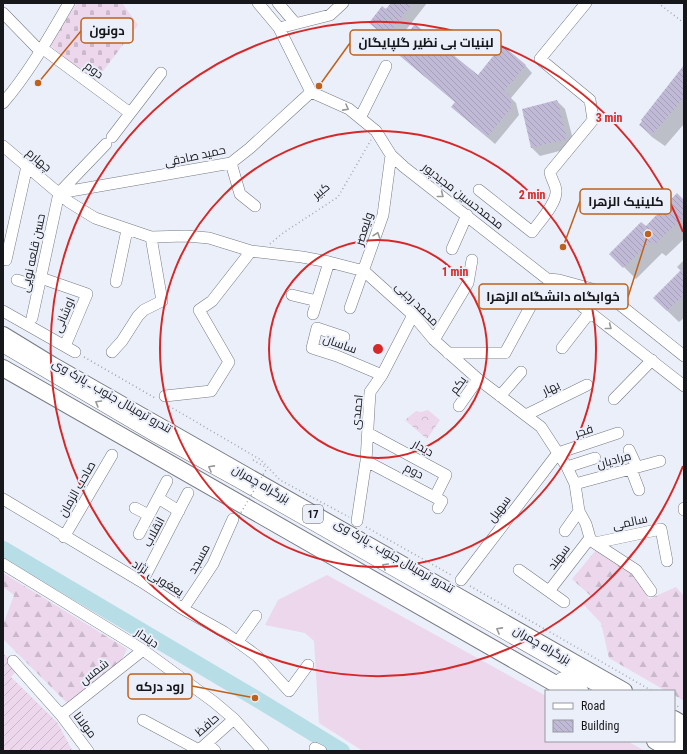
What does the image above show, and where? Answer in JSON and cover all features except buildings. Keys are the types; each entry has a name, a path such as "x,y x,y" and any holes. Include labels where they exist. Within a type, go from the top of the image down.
{"highway":[{"name":"بزرگراه چمران","path":"3,335 52,365 622,690"},
{"name":"17","path":"3,368 566,690"},
{"path":"675,720 684,725"},
{"path":"657,742 673,751"}],"street":[{"path":"3,103 16,87 41,50 69,3"},
{"path":"258,3 279,28 311,92"},
{"path":"278,3 295,23"},
{"path":"279,28 330,15 343,3"},
{"path":"479,190 532,232 556,199 556,189 550,172 593,120 590,100 540,59 586,3"},
{"name":"دوم","path":"3,13 41,50 130,114"},
{"path":"360,118 386,66"},
{"path":"59,193 109,140 161,73"},
{"name":"محمدحسین مجیدپور","path":"311,92 349,109 376,131 391,154 466,215 684,386"},
{"name":"حمید صادقی","path":"59,193 231,163 250,148 311,92"},
{"name":"چهارم","path":"3,146 59,193"},
{"name":"ولیعصر","path":"350,308 383,215 391,154"},
{"path":"231,163 239,198 254,206"},
{"path":"6,260 27,166"},
{"name":"محمد رجبی","path":"59,193 68,202 95,218 151,237 186,236 209,238 256,252 329,262 364,271 413,315 434,340 448,353 478,379 526,414 541,427 567,467 575,484 579,511 592,540"},
{"name":"حسن قلعه نویی","path":"32,318 59,193"},
{"path":"452,249 466,215"},
{"path":"116,282 128,230"},
{"path":"112,352 122,341 138,316 144,310 162,301 151,237"},
{"path":"162,400 212,391 229,362 199,310 212,301 256,252"},
{"path":"434,340 468,283 472,260"},
{"path":"313,314 329,262"},
{"path":"547,279 559,280 592,288 614,300 684,356"},
{"path":"17,280 40,282"},
{"name":"اوشانی","path":"40,282 86,294 65,346"},
{"path":"448,353 505,353 540,289"},
{"path":"292,294 317,301"},
{"path":"3,311 75,352"},
{"path":"562,348 590,312"},
{"name":"احمدی","path":"357,521 366,461 370,392 382,375 413,315"},
{"name":"ساسان","path":"344,337 318,328 312,348 337,356 382,375"},
{"name":"تندرو ترمینال جنوب ـ پارک وی","path":"3,347 156,437 304,519 604,690"},
{"path":"3,359 37,381 581,690"},
{"path":"614,399 652,360"},
{"path":"500,396 521,372"},
{"name":"یکم","path":"459,406 478,379"},
{"name":"بهار","path":"526,414 587,385"},
{"name":"دیدار","path":"368,433 446,476 436,497"},
{"name":"فجر","path":"558,453 618,433"},
{"path":"629,450 639,490"},
{"name":"سهیل","path":"461,580 558,453"},
{"name":"صاحب الزمان","path":"64,537 112,455"},
{"path":"567,467 595,458"},
{"name":"دوم","path":"366,461 436,497"},
{"name":"مرادیان","path":"575,484 660,461"},
{"path":"140,534 167,481"},
{"name":"انقلاب","path":"142,582 188,493"},
{"path":"436,497 442,501 438,508"},
{"path":"158,498 179,511"},
{"name":"یعغوبی نژاد","path":"3,499 238,641 257,656 289,691 308,665"},
{"path":"134,508 149,515"},
{"path":"565,531 579,511"},
{"name":"مسجد","path":"183,609 213,564 236,518"},
{"name":"سالمی","path":"592,540 661,529 667,561"},
{"path":"592,540 636,570 651,591"},
{"name":"سهند","path":"549,592 592,540"},
{"name":"دیندار","path":"3,564 143,650 234,719 263,751"},
{"path":"519,570 564,602"},
{"path":"238,641 256,616"},
{"name":"شمس","path":"61,715 143,650"},
{"name":"مولانا","path":"13,661 61,715 88,751"},
{"name":"حافظ","path":"201,748 234,719"},
{"path":"144,720 201,748 215,751"},
{"path":"675,731 684,736"},
{"path":"673,742 684,748"}],"path":[{"path":"658,3 684,23"},
{"name":"کبیر","path":"256,252 338,197 376,131"},
{"path":"75,352 162,400 261,460 280,480 357,521 650,690"},
{"path":"236,518 267,468 253,460 261,460"}],"green space":[{"path":"77,3 122,3 138,25 94,83 49,44"},
{"path":"428,410 440,420 427,439 405,420 416,411 421,412"},
{"path":"596,550 637,578 649,599 676,587 684,596 684,701 675,696 675,690 664,690 609,658 601,623 583,604 592,597 572,579"},
{"path":"3,573 127,649 121,660 69,705 3,639 3,625 14,595 3,587"},
{"path":"327,575 545,695 545,742 629,742 645,751 363,751 319,723 314,641 305,633 265,625 278,600"},
{"path":"3,653 18,669 11,677 57,722 73,751 3,751"}],"waterway":[{"path":"3,549 342,751"}],"place":[{"name":"دونون","path":"38,83"},
{"name":"لبنیات بی نظیر گلپایگان","path":"319,86"},
{"name":"خوابگاه دانشگاه الزهرا","path":"648,234"},
{"name":"کلینیک الزهرا","path":"563,247"},
{"name":"رود درکه","path":"255,698"}]}
